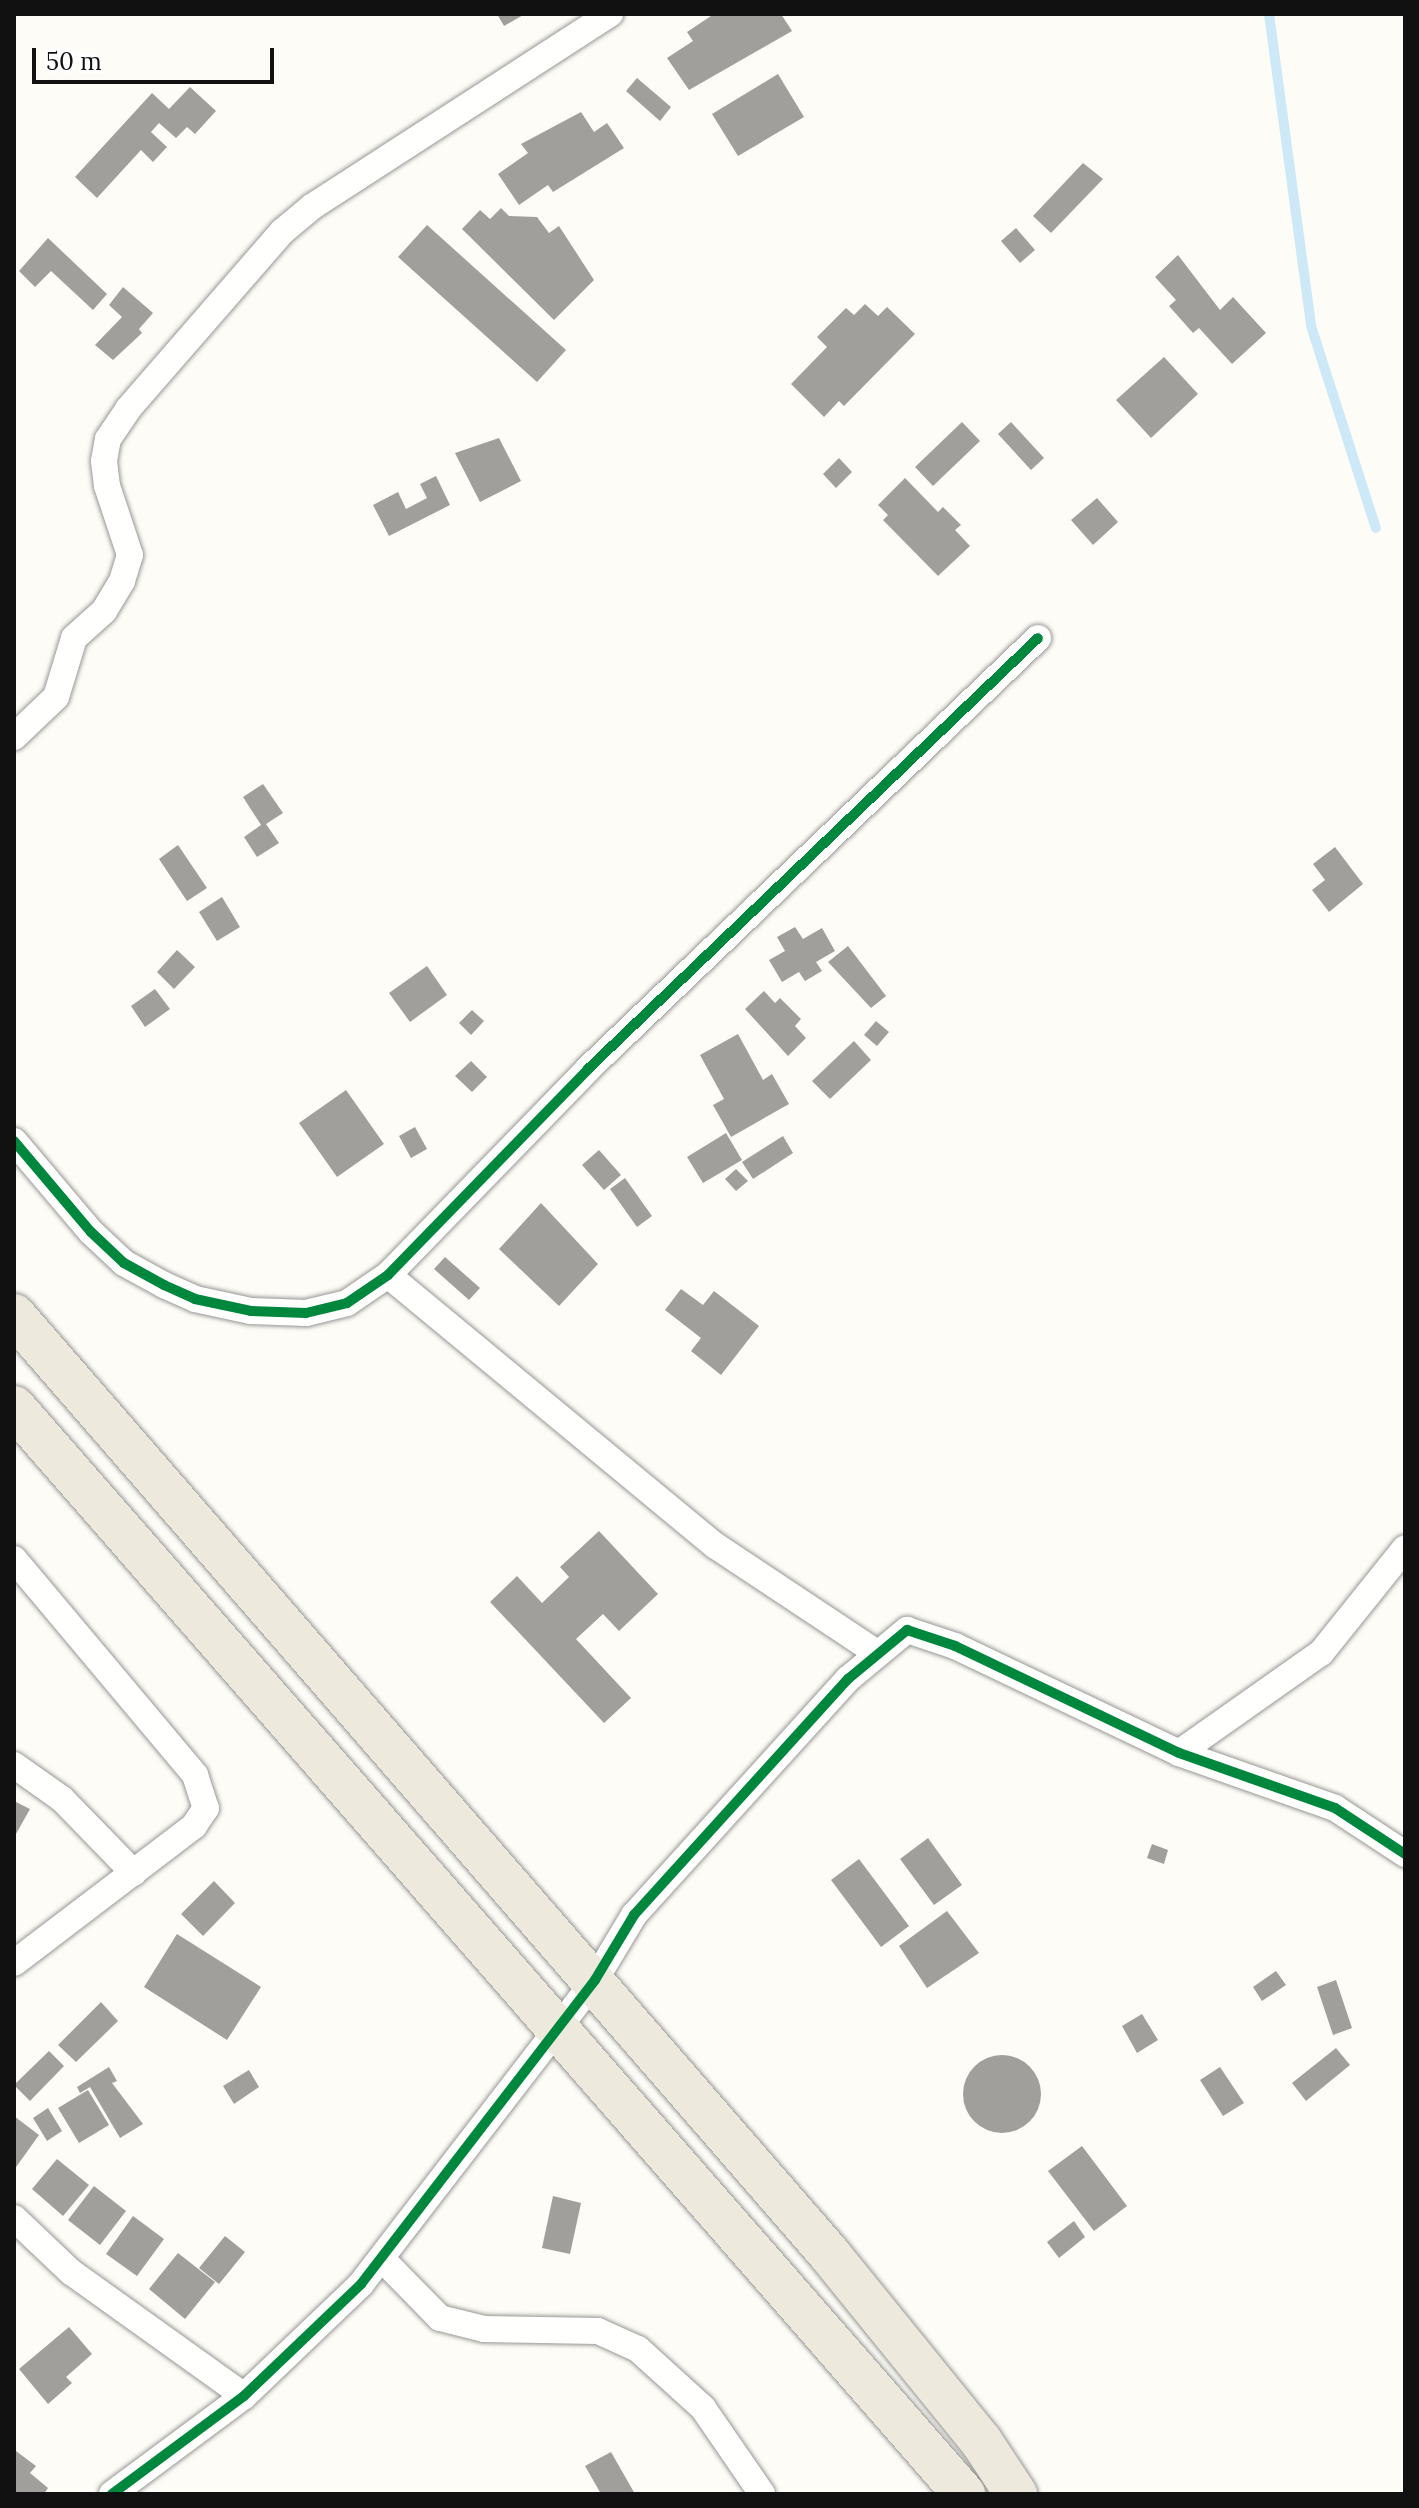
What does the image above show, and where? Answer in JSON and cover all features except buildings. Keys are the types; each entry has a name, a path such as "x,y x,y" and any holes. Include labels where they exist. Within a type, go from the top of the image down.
{"main road":[{"path":"14,1315 462,1836 595,1980 904,2343 1016,2494"},
{"path":"14,1407 964,2494"}],"street":[{"path":"14,737 56,697 74,638 104,611 122,581 130,555 107,486 104,461 108,439 128,409 283,231 313,206 610,14"},
{"path":"14,1141 61,1199 124,1263 195,1299 251,1311 306,1313 347,1303 388,1275 588,1069 1038,638"},
{"path":"388,1275 716,1546 877,1653"},
{"path":"1179,1753 1321,1653 1405,1548"},
{"path":"14,1559 201,1786 206,1808 201,1818 134,1873 14,1963"},
{"path":"112,2494 244,2396 383,2260 595,1980 634,1915 877,1653 907,1630 929,1635 1179,1753 1335,1808 1405,1854"},
{"path":"14,1765 62,1799 134,1873"},
{"path":"14,2218 71,2272 244,2396"},
{"path":"383,2260 440,2318 484,2329 598,2331 638,2349 703,2408 762,2494"}],"waterway":[{"path":"1269,14 1311,326 1376,528"}],"cycle path":[{"path":"14,1141 91,1232 124,1263 164,1285 195,1299 251,1311 306,1313 347,1303 388,1275 588,1069 1038,638"},
{"path":"112,2494 244,2396 361,2284 595,1980 634,1915 848,1679 907,1630 955,1646 1179,1753 1335,1808 1405,1854"}]}
